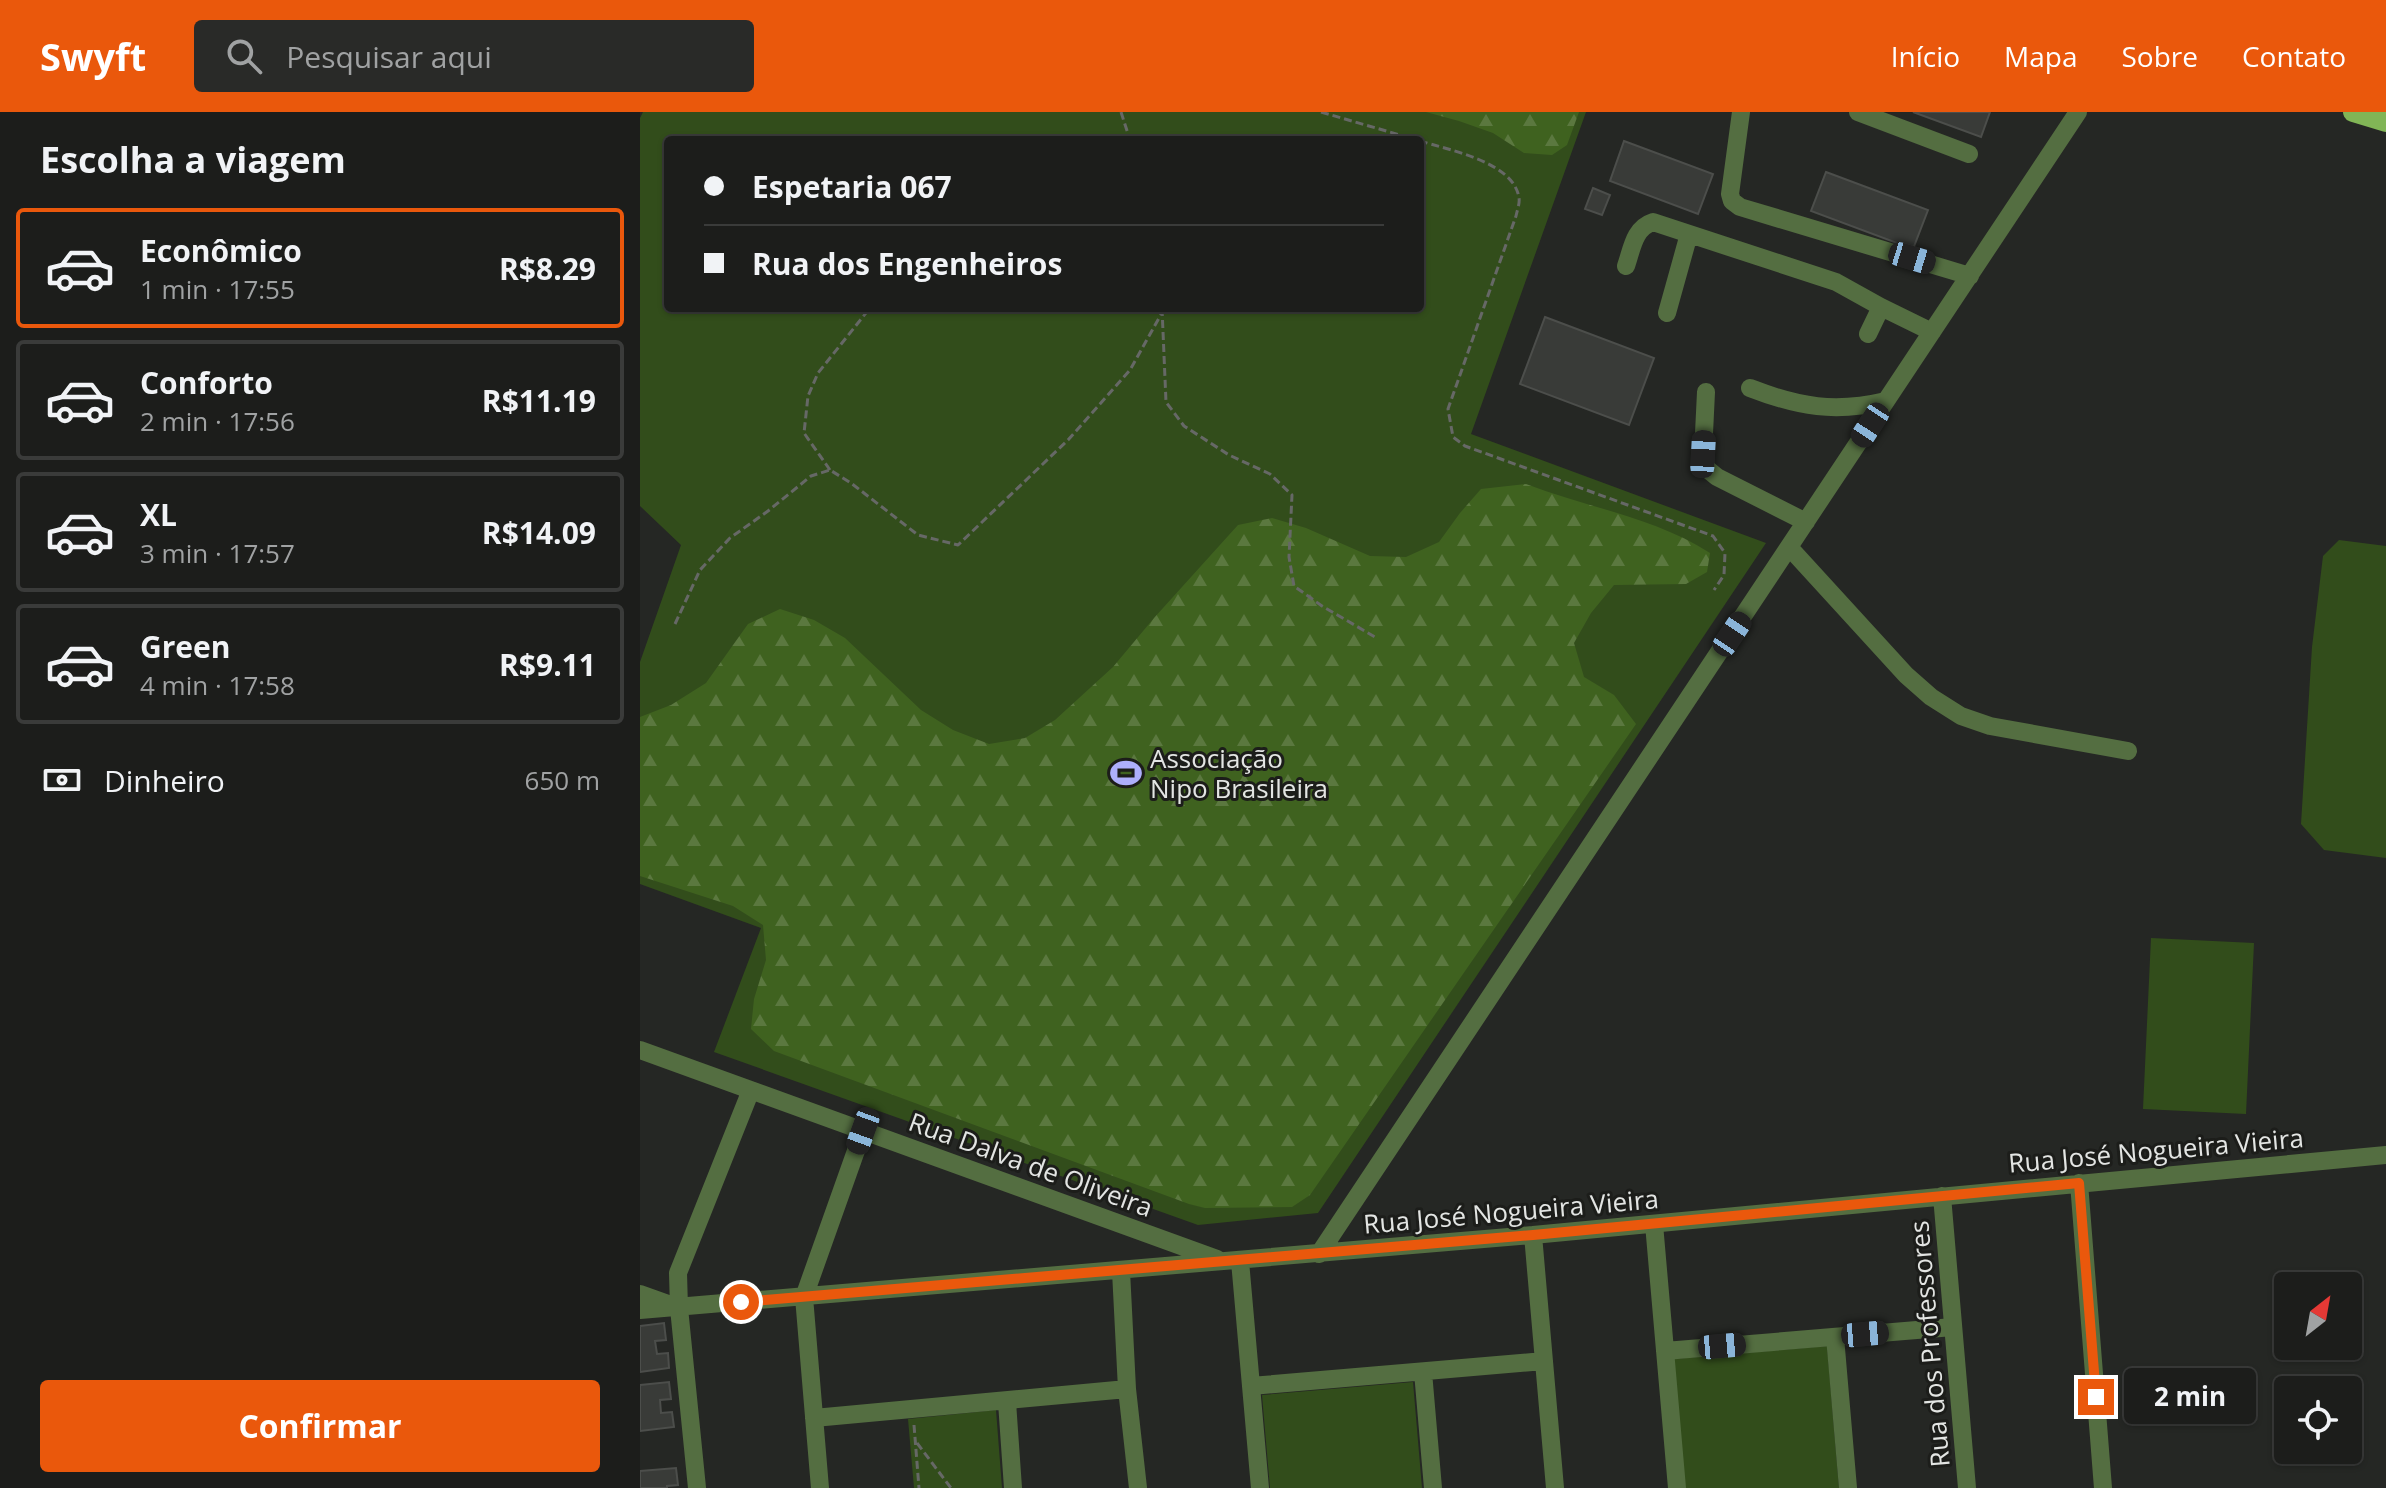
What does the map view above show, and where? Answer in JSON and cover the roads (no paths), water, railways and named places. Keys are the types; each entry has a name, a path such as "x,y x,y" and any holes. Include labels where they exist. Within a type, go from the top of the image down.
{"main road":[{"path":"2353,112 2386,122"}],"street":[{"path":"1741,112 1730,194 1732,201 1740,207 1970,276"},
{"path":"1858,112 1969,154"},
{"path":"1319,1254 2078,112"},
{"path":"1626,266 1639,230 1653,222 1836,282 1932,332"},
{"path":"1667,313 1689,234"},
{"path":"1868,334 1881,307"},
{"path":"1750,388 1778,399 1827,408 1857,408 1886,401"},
{"path":"1706,392 1703,454 1706,468 1717,477 1806,522"},
{"path":"1789,547 1906,675 1931,697 1961,716 1990,726 2128,751"},
{"name":"Rua Dalva de Oliveira","path":"640,1050 1232,1261"},
{"path":"697,1488 678,1273 751,1090"},
{"path":"820,1488 804,1297 863,1131"},
{"name":"Rua José Nogueira Vieira","path":"640,1310 1319,1254 2386,1155"},
{"path":"2079,1183 2103,1488"},
{"name":"Rua dos Professores","path":"1942,1196 1967,1488"},
{"path":"1654,1224 1677,1488"},
{"path":"1533,1235 1555,1488"},
{"path":"1232,1261 1251,1386 1260,1488"},
{"path":"1121,1271 1127,1389 1138,1488"},
{"path":"640,1294 679,1308"},
{"path":"1665,1351 1953,1327"},
{"path":"1835,1337 1848,1488"},
{"path":"1251,1386 1544,1361"},
{"path":"1423,1372 1433,1488"},
{"path":"814,1418 1127,1389"},
{"path":"1007,1402 1013,1488"}],"place":[{"name":"Associação Nipo Brasileira","path":"1126,773"}]}
